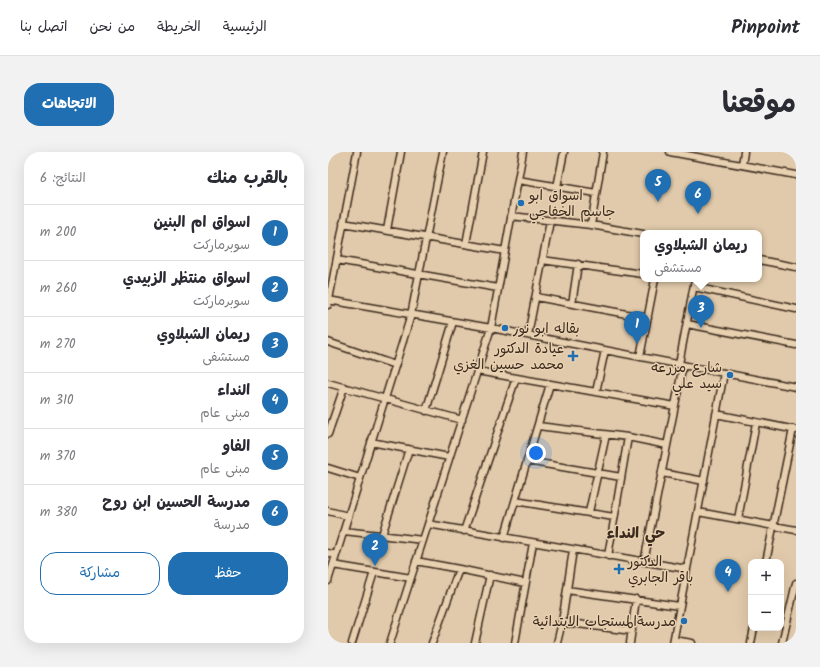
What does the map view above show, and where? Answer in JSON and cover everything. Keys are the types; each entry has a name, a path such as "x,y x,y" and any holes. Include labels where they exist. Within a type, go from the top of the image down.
{"street":[{"path":"358,152 343,223 329,302 491,328 796,387"},
{"path":"387,230 401,152"},
{"path":"328,581 411,314 443,152"},
{"path":"466,244 483,152"},
{"path":"390,643 491,328 523,152"},
{"path":"557,187 564,152"},
{"path":"591,225 603,152"},
{"path":"670,152 705,155 742,165 796,175"},
{"path":"742,165 744,152"},
{"path":"518,180 596,193"},
{"path":"512,216 591,225 640,233"},
{"path":"528,335 550,221"},
{"path":"343,223 505,251"},
{"path":"337,260 498,288"},
{"path":"542,260 640,274"},
{"path":"762,261 796,267"},
{"path":"572,304 578,264"},
{"path":"640,357 654,282"},
{"path":"644,562 675,406 695,282"},
{"path":"694,287 796,309"},
{"path":"536,297 648,318"},
{"path":"426,411 453,322"},
{"path":"687,324 796,345"},
{"path":"328,342 395,365"},
{"path":"596,392 605,350"},
{"path":"477,371 675,406"},
{"path":"692,643 673,641 724,373"},
{"path":"464,531 516,378"},
{"path":"328,383 385,400 462,420"},
{"path":"504,538 550,384"},
{"path":"328,434 344,387"},
{"path":"716,414 756,423 794,429 767,559"},
{"path":"738,519 756,423"},
{"path":"538,426 628,437 667,445"},
{"path":"589,512 606,435"},
{"path":"608,556 628,437"},
{"path":"372,442 449,457"},
{"path":"382,535 409,449"},
{"path":"527,462 621,476"},
{"path":"328,468 360,478"},
{"path":"662,473 704,481"},
{"path":"515,501 614,516"},
{"path":"328,511 348,516"},
{"path":"698,512 796,530"},
{"path":"428,524 687,569"},
{"path":"344,531 423,540"},
{"path":"515,643 533,543"},
{"path":"557,643 562,622 573,550"},
{"path":"328,553 336,555"},
{"path":"416,562 459,568 525,583"},
{"path":"333,565 411,578"},
{"path":"432,643 459,568"},
{"path":"352,643 374,572"},
{"path":"475,643 490,575"},
{"path":"782,643 796,583"},
{"path":"567,590 680,606"},
{"path":"630,643 636,599"},
{"path":"562,622 632,631"},
{"path":"751,643 753,631"}],"place":[{"name":"الفاو","path":"658,202"},
{"name":"اسواق ابو جاسم الخفاجي","path":"521,203"},
{"name":"مدرسة الحسين ابن روح","path":"698,214"},
{"name":"بقاله ابو نور","path":"505,328"},
{"name":"ريمان الشبلاوي","path":"701,328"},
{"name":"اسواق ام البنين","path":"637,344"},
{"name":"عيادة الدكتور محمد حسين الغزي","path":"573,356"},
{"name":"شارع مزرعه سيد علي","path":"730,375"},
{"name":"اسواق منتظر الزبيدي","path":"375,566"},
{"name":"الدكتور باقر الجابري","path":"619,569"},
{"name":"النداء","path":"728,592"},
{"name":"مدرسةالمستجاب الابتدائية","path":"684,621"}],"district":[{"name":"حي النداء","path":"636,533"}]}
